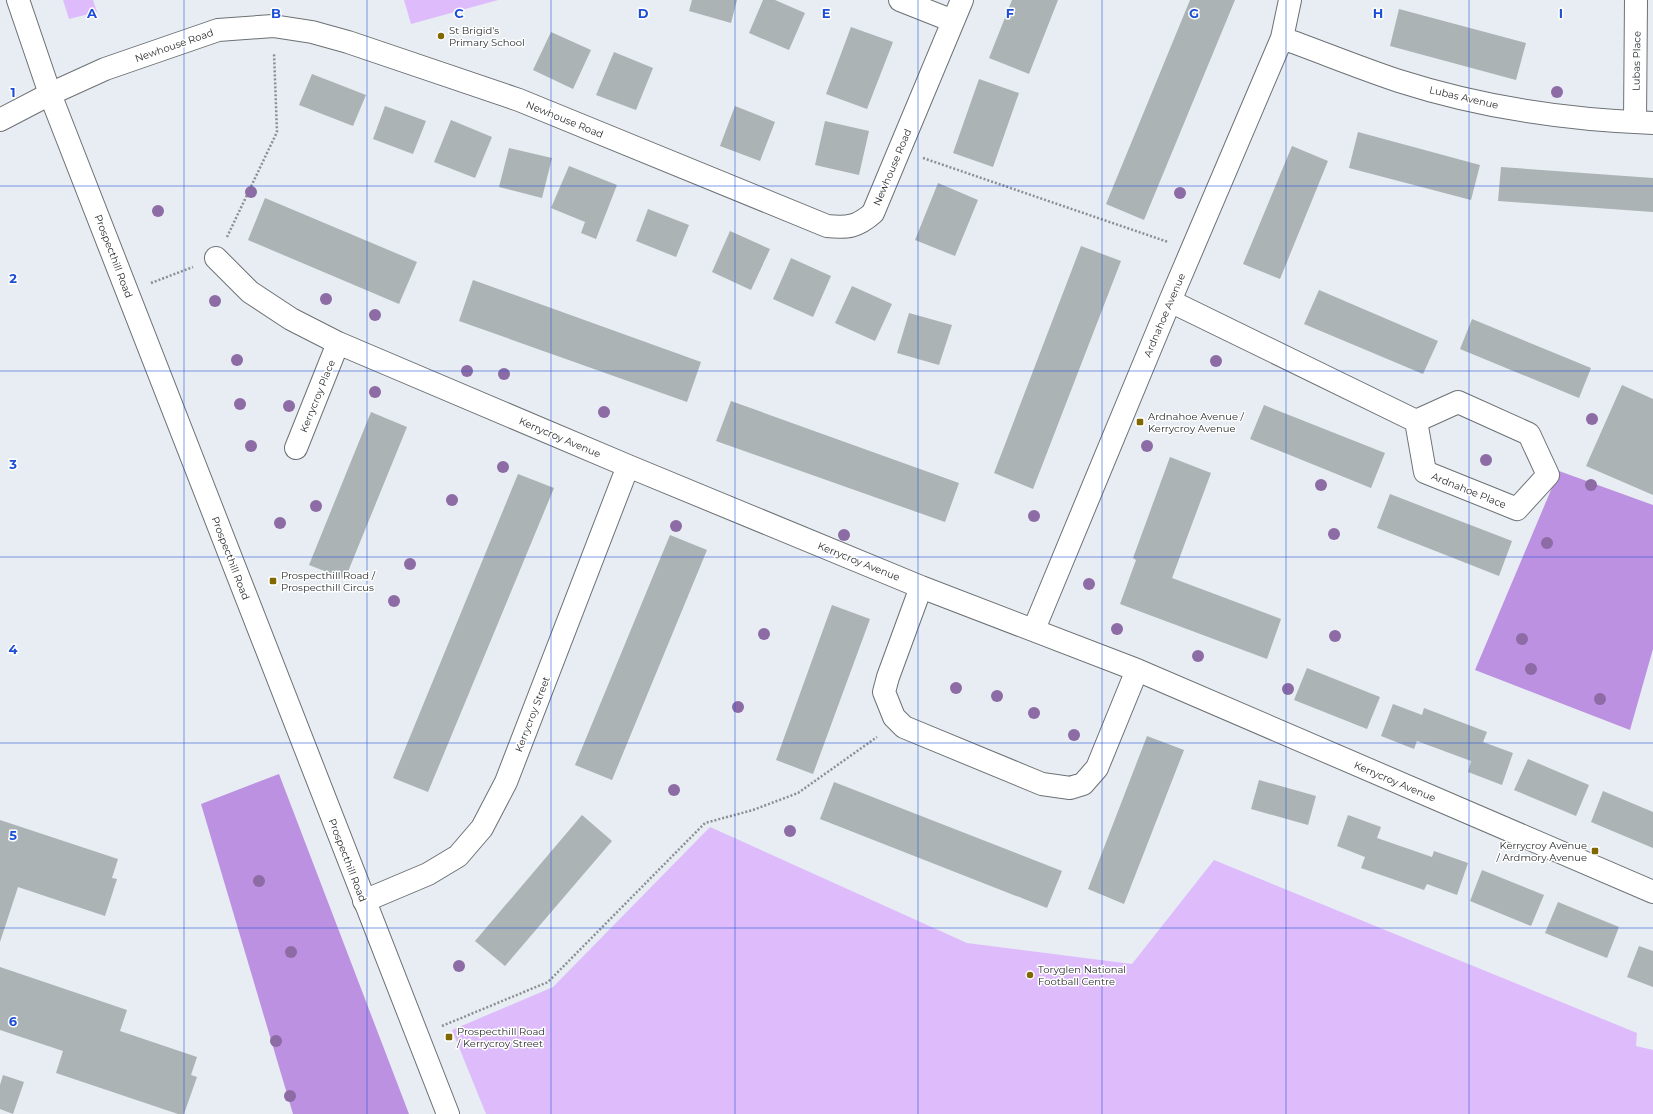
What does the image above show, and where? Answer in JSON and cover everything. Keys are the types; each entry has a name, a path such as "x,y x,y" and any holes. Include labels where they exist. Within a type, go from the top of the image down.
{"street":[{"name":"Prospecthill Road","path":"18,0 50,94 448,1114"},
{"path":"900,0 953,21"},
{"name":"Newhouse Road","path":"0,120 50,94 104,69 218,30 273,26 312,32 348,42 519,100 827,226 845,228 862,223 873,213 962,0"},
{"name":"Ardnahoe Avenue","path":"1034,630 1170,301 1282,38 1290,0"},
{"name":"Lubas Place","path":"1636,0 1644,122"},
{"name":"Lubas Avenue","path":"1282,38 1399,81 1450,95 1526,110 1581,118 1644,122"},
{"name":"Kerrycroy Avenue","path":"216,258 250,292 291,320 338,343 628,466 921,587 1137,670 1653,892"},
{"path":"1170,301 1416,421"},
{"name":"Kerrycroy Place","path":"296,448 338,343"},
{"name":"Ardnahoe Place","path":"1458,402 1529,434 1548,475 1517,509 1432,475 1425,472 1416,421 1458,402"},
{"name":"Kerrycroy Street","path":"364,901 428,874 458,856 482,828 506,782 628,466"},
{"path":"921,587 888,677 884,692 894,717 904,727 1042,784 1070,788 1083,784 1098,768 1137,670"}],"path":[{"path":"128,292 216,258 277,132 273,26"},
{"path":"900,150 1192,250"},
{"path":"417,1036 548,982 705,823 753,810 798,793 900,722"}],"shaded area":[{"path":"63,0 93,0 97,12 69,19"},
{"path":"404,0 498,0 411,24"},
{"path":"1559,471 1653,505 1653,649 1630,730 1475,670"},
{"path":"279,774 409,1114 293,1114 201,804"},
{"name":"Toryglen National Football Centre","path":"710,827 967,943 1132,964 1214,860 1637,1033 1636,1046 1653,1050 1653,1114 486,1114 452,1030 553,987"}],"building":[{"path":"692,0 737,0 731,23 689,11"},
{"path":"763,0 775,0 805,13 789,50 749,33"},
{"path":"1012,0 1058,0 1029,74 989,58"},
{"path":"1190,0 1235,0 1144,220 1106,204"},
{"path":"1399,9 1526,43 1516,80 1390,46"},
{"path":"851,27 893,42 867,109 826,94"},
{"path":"551,32 591,50 573,89 533,70"},
{"path":"614,52 653,68 636,110 596,95"},
{"path":"312,74 366,95 353,126 299,105"},
{"path":"979,79 1019,93 993,167 953,153"},
{"path":"385,106 426,121 413,154 373,139"},
{"path":"735,106 775,122 760,161 720,146"},
{"path":"451,120 492,137 475,178 434,162"},
{"path":"825,121 869,131 859,175 815,165"},
{"path":"1358,132 1480,165 1471,200 1349,168"},
{"path":"1292,146 1328,161 1280,279 1243,264"},
{"path":"509,148 552,158 542,198 499,187"},
{"path":"569,166 617,185 596,239 581,233 585,222 551,208"},
{"path":"1501,167 1653,178 1653,212 1498,201"},
{"path":"938,183 978,200 955,256 915,240"},
{"path":"265,198 417,262 399,304 248,240"},
{"path":"648,209 689,225 676,257 636,241"},
{"path":"730,231 770,249 751,290 712,272"},
{"path":"1081,246 1121,261 1033,489 994,473"},
{"path":"791,258 831,276 813,317 773,299"},
{"path":"473,280 701,362 687,402 459,321"},
{"path":"852,286 892,304 875,341 835,323"},
{"path":"1319,290 1438,341 1423,374 1304,324"},
{"path":"909,313 952,325 939,365 897,353"},
{"path":"1472,319 1591,368 1579,398 1460,349"},
{"path":"1622,385 1653,399 1653,495 1586,466"},
{"path":"731,401 959,483 945,522 716,441"},
{"path":"1264,405 1385,453 1371,488 1250,439"},
{"path":"371,412 407,427 345,579 309,565"},
{"path":"1170,457 1211,473 1172,578 1281,619 1267,659 1120,604 1136,560 1133,558"},
{"path":"518,474 554,488 428,792 393,778"},
{"path":"1390,494 1512,541 1499,576 1377,528"},
{"path":"670,535 707,550 612,780 575,765"},
{"path":"832,605 870,619 813,774 776,760"},
{"path":"1307,668 1380,697 1367,729 1294,700"},
{"path":"1393,704 1422,715 1424,708 1487,732 1483,742 1513,753 1502,785 1468,772 1471,761 1417,741 1414,749 1381,736"},
{"path":"1147,736 1184,750 1124,904 1088,889"},
{"path":"1528,759 1589,785 1576,816 1514,790"},
{"path":"1259,780 1316,796 1308,825 1251,809"},
{"path":"834,782 1062,871 1047,908 820,819"},
{"path":"1603,791 1653,812 1653,848 1591,822"},
{"path":"582,815 612,841 505,966 475,941"},
{"path":"1348,815 1381,827 1377,838 1432,857 1434,851 1468,863 1457,895 1427,884 1424,890 1361,868 1365,857 1337,846"},
{"path":"0,820 118,859 112,878 117,879 105,916 18,887 0,942"},
{"path":"1482,870 1544,895 1531,926 1470,901"},
{"path":"1558,902 1619,927 1607,958 1545,933"},
{"path":"1639,946 1653,951 1653,987 1627,977"},
{"path":"0,967 127,1010 120,1031 197,1057 191,1075 197,1077 184,1114 178,1114 56,1073 63,1051 0,1030"},
{"path":"3,1075 24,1082 13,1114 0,1109 0,1085"}],"place":[{"name":"St Brigid's Primary School","path":"441,36"},
{"name":"Ardnahoe Avenue / Kerrycroy Avenue","path":"1140,422"},
{"name":"Prospecthill Road / Prospecthill Circus","path":"273,581"},
{"name":"Kerrycroy Avenue / Ardmory Avenue","path":"1595,851"},
{"name":"Toryglen National Football Centre","path":"1030,975"},
{"name":"Prospecthill Road / Kerrycroy Street","path":"449,1037"}]}
